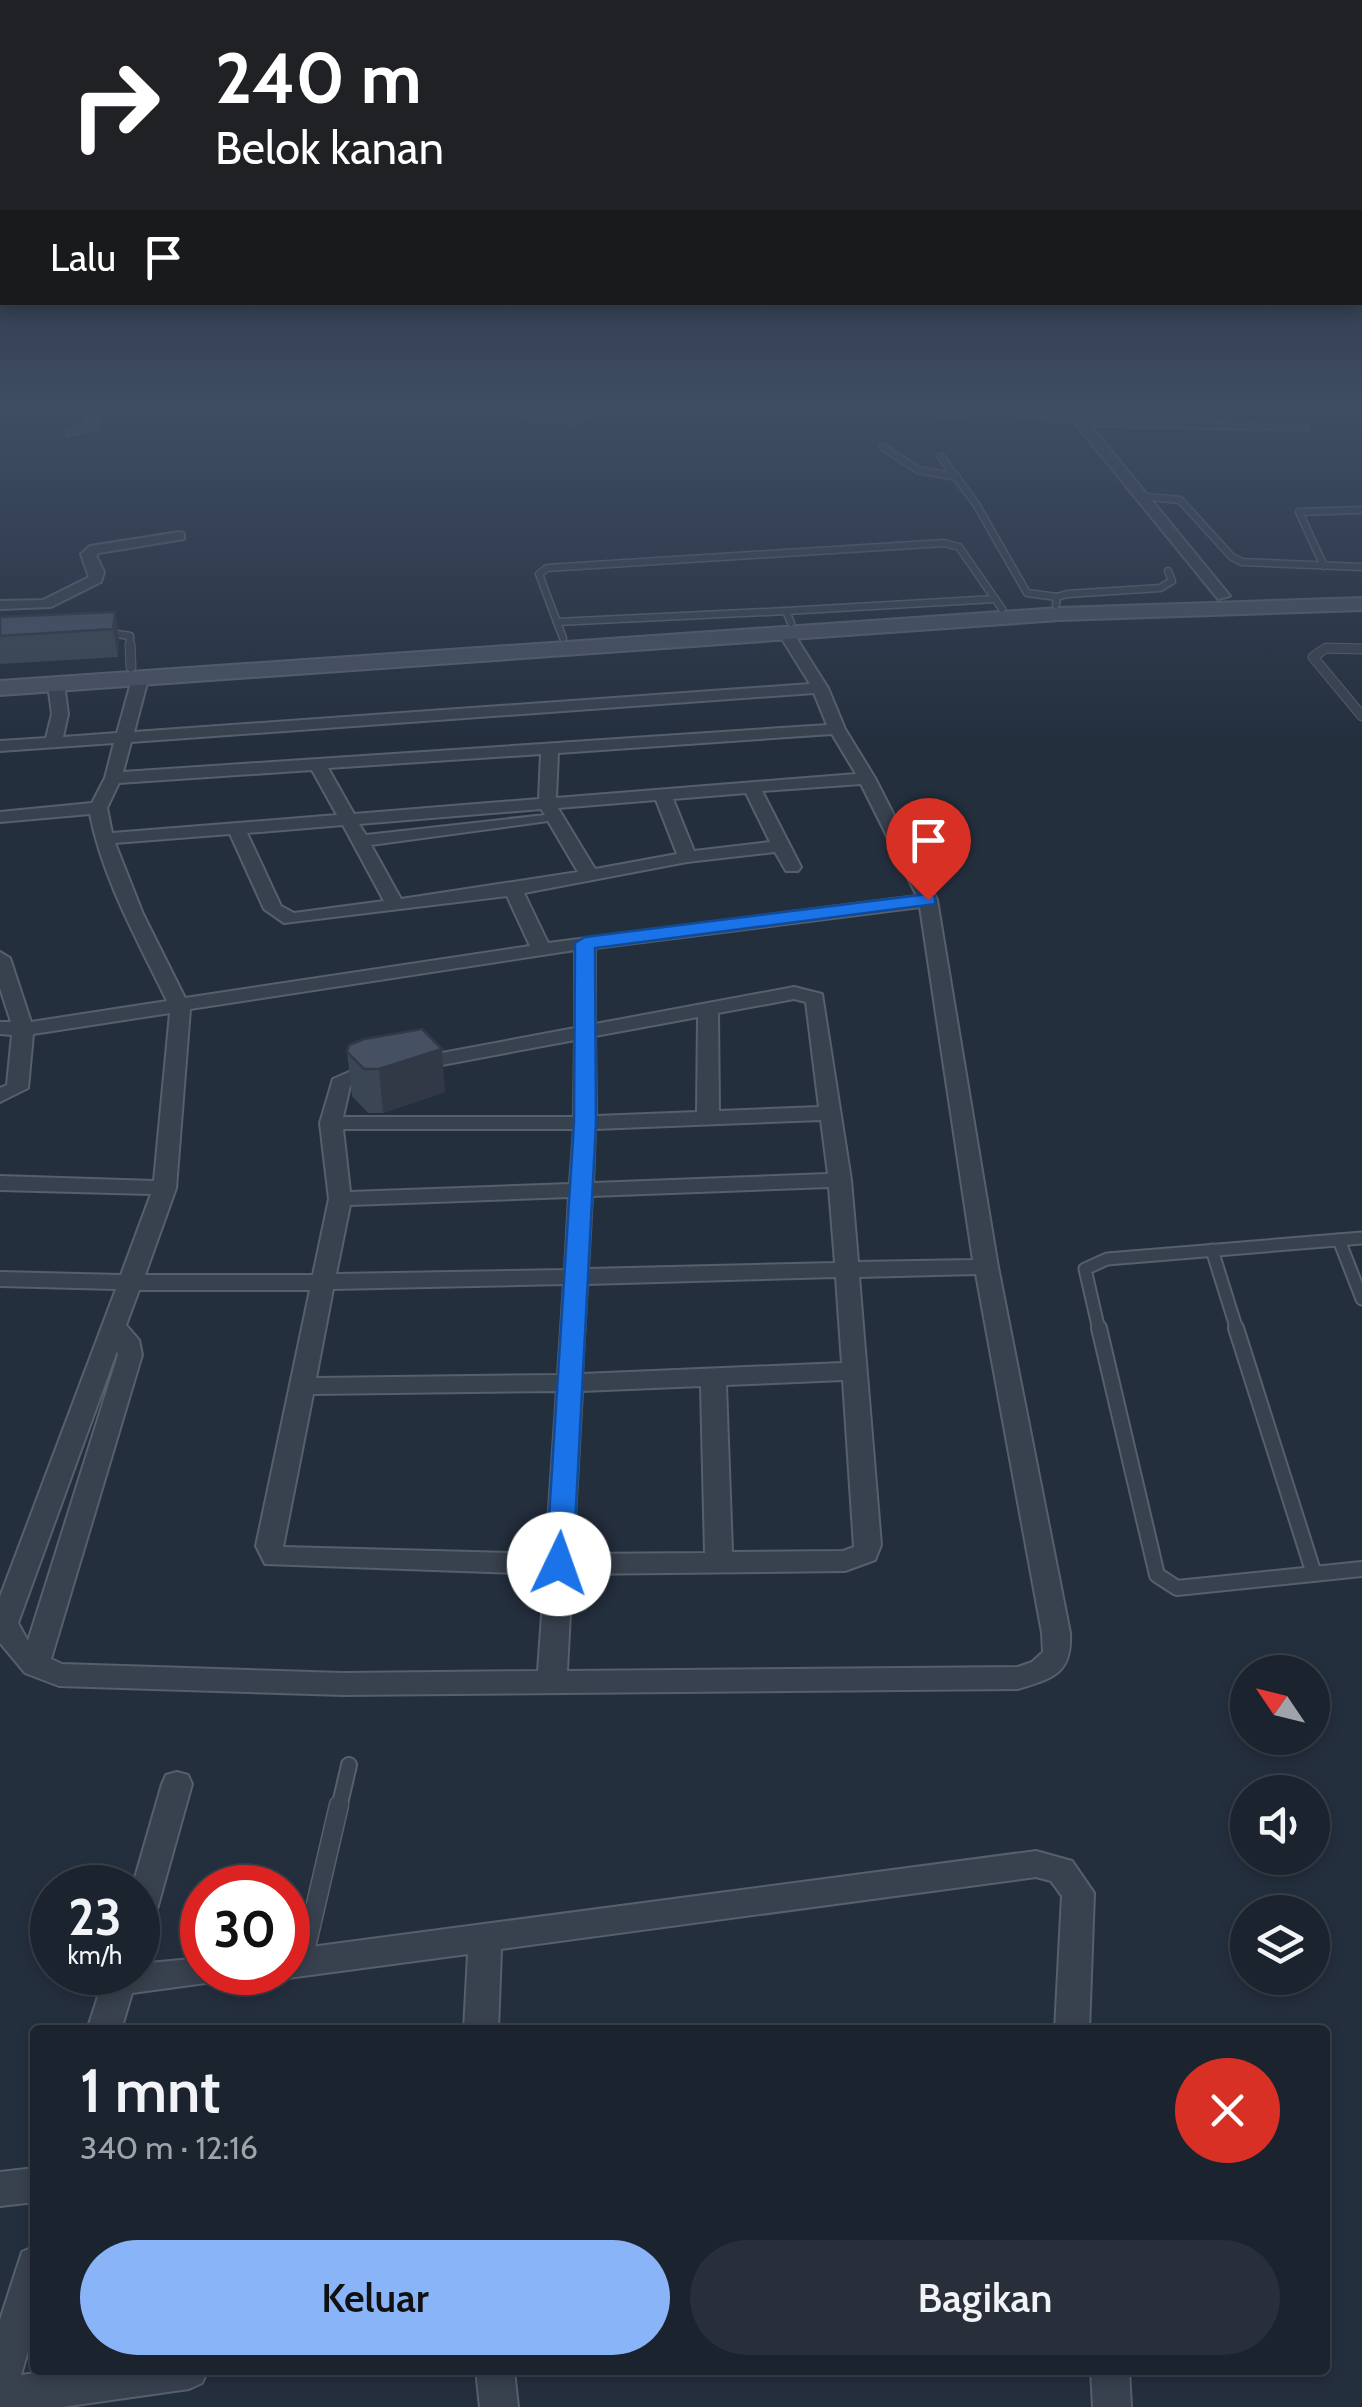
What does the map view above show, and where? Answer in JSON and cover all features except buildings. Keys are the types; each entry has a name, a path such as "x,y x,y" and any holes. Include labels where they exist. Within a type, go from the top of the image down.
{"main road":[{"path":"0,676 136,673 788,623 1223,596 1362,594"},
{"path":"0,688 560,630 788,623 998,604 1362,604"}],"street":[{"path":"1155,516 1223,596"},
{"path":"0,604 46,604 96,579 97,572 88,554 95,550 180,536"},
{"path":"136,673 113,778 98,808 104,839 134,914 180,1008 165,1188 4,1623 14,1648 35,1665 59,1676 286,1682 1018,1678 1042,1670 1057,1655 1056,1632 986,1267 928,900 867,778 836,730 788,623"},
{"path":"53,743 60,714 56,684"},
{"path":"0,746 122,739 370,741 550,750 582,727 820,688"},
{"path":"113,778 318,766 370,741 582,727 836,730"},
{"path":"550,750 551,811 588,874"},
{"path":"318,766 395,904"},
{"path":"363,841 662,795 867,778"},
{"path":"752,788 792,867"},
{"path":"662,795 687,857"},
{"path":"0,817 98,808"},
{"path":"104,839 347,818 551,811"},
{"path":"236,828 273,910 280,916 301,919 513,890 687,857 781,846"},
{"path":"513,890 542,951"},
{"path":"0,1028 23,1029 180,1008 585,943 928,900"},
{"path":"552,1680 582,1191 588,1030 585,943"},
{"path":"0,960 23,1029 17,1088 0,1096"},
{"path":"794,992 815,998 840,1180 866,1553 845,1561 719,1563 275,1558 269,1546 340,1199 331,1122 337,1088 345,1078 588,1030 794,992"},
{"path":"708,1008 708,1118"},
{"path":"331,1122 585,1123 830,1114"},
{"path":"340,1199 840,1180"},
{"path":"0,1183 165,1188"},
{"path":"0,1279 129,1284 322,1283 986,1267"},
{"path":"35,1665 130,1356 126,1340 112,1324"},
{"path":"299,1386 568,1383 856,1371"},
{"path":"713,1378 719,1563"},
{"path":"154,1865 177,1784"},
{"path":"310,1961 1036,1864 1061,1870 1078,1893 1072,2025"},
{"path":"481,2025 485,1940"},
{"path":"105,2025 114,1995"},
{"path":"0,2189 30,2186"},
{"path":"0,2383 30,2281"},
{"path":"0,2397 153,2375"},
{"path":"496,2375 500,2407"},
{"path":"1110,2375 1112,2407"}],"lane":[{"path":"980,516 1027,592 1057,606 1160,588 1172,580 1168,571"},
{"path":"1196,516 1239,561 1362,567"},
{"path":"1301,516 1324,566"},
{"path":"560,630 538,574 547,568 935,542 959,547 998,604"},
{"path":"92,633 130,636 136,673"},
{"path":"1362,649 1326,648 1312,657 1362,716"},
{"path":"1362,1238 1107,1259 1085,1270 1157,1575 1177,1588 1362,1569"},
{"path":"1339,1240 1362,1299"},
{"path":"1212,1250 1314,1574"},
{"path":"310,1908 349,1765"}],"route":[{"path":"559,1564 585,1123 585,943 928,900"}]}
